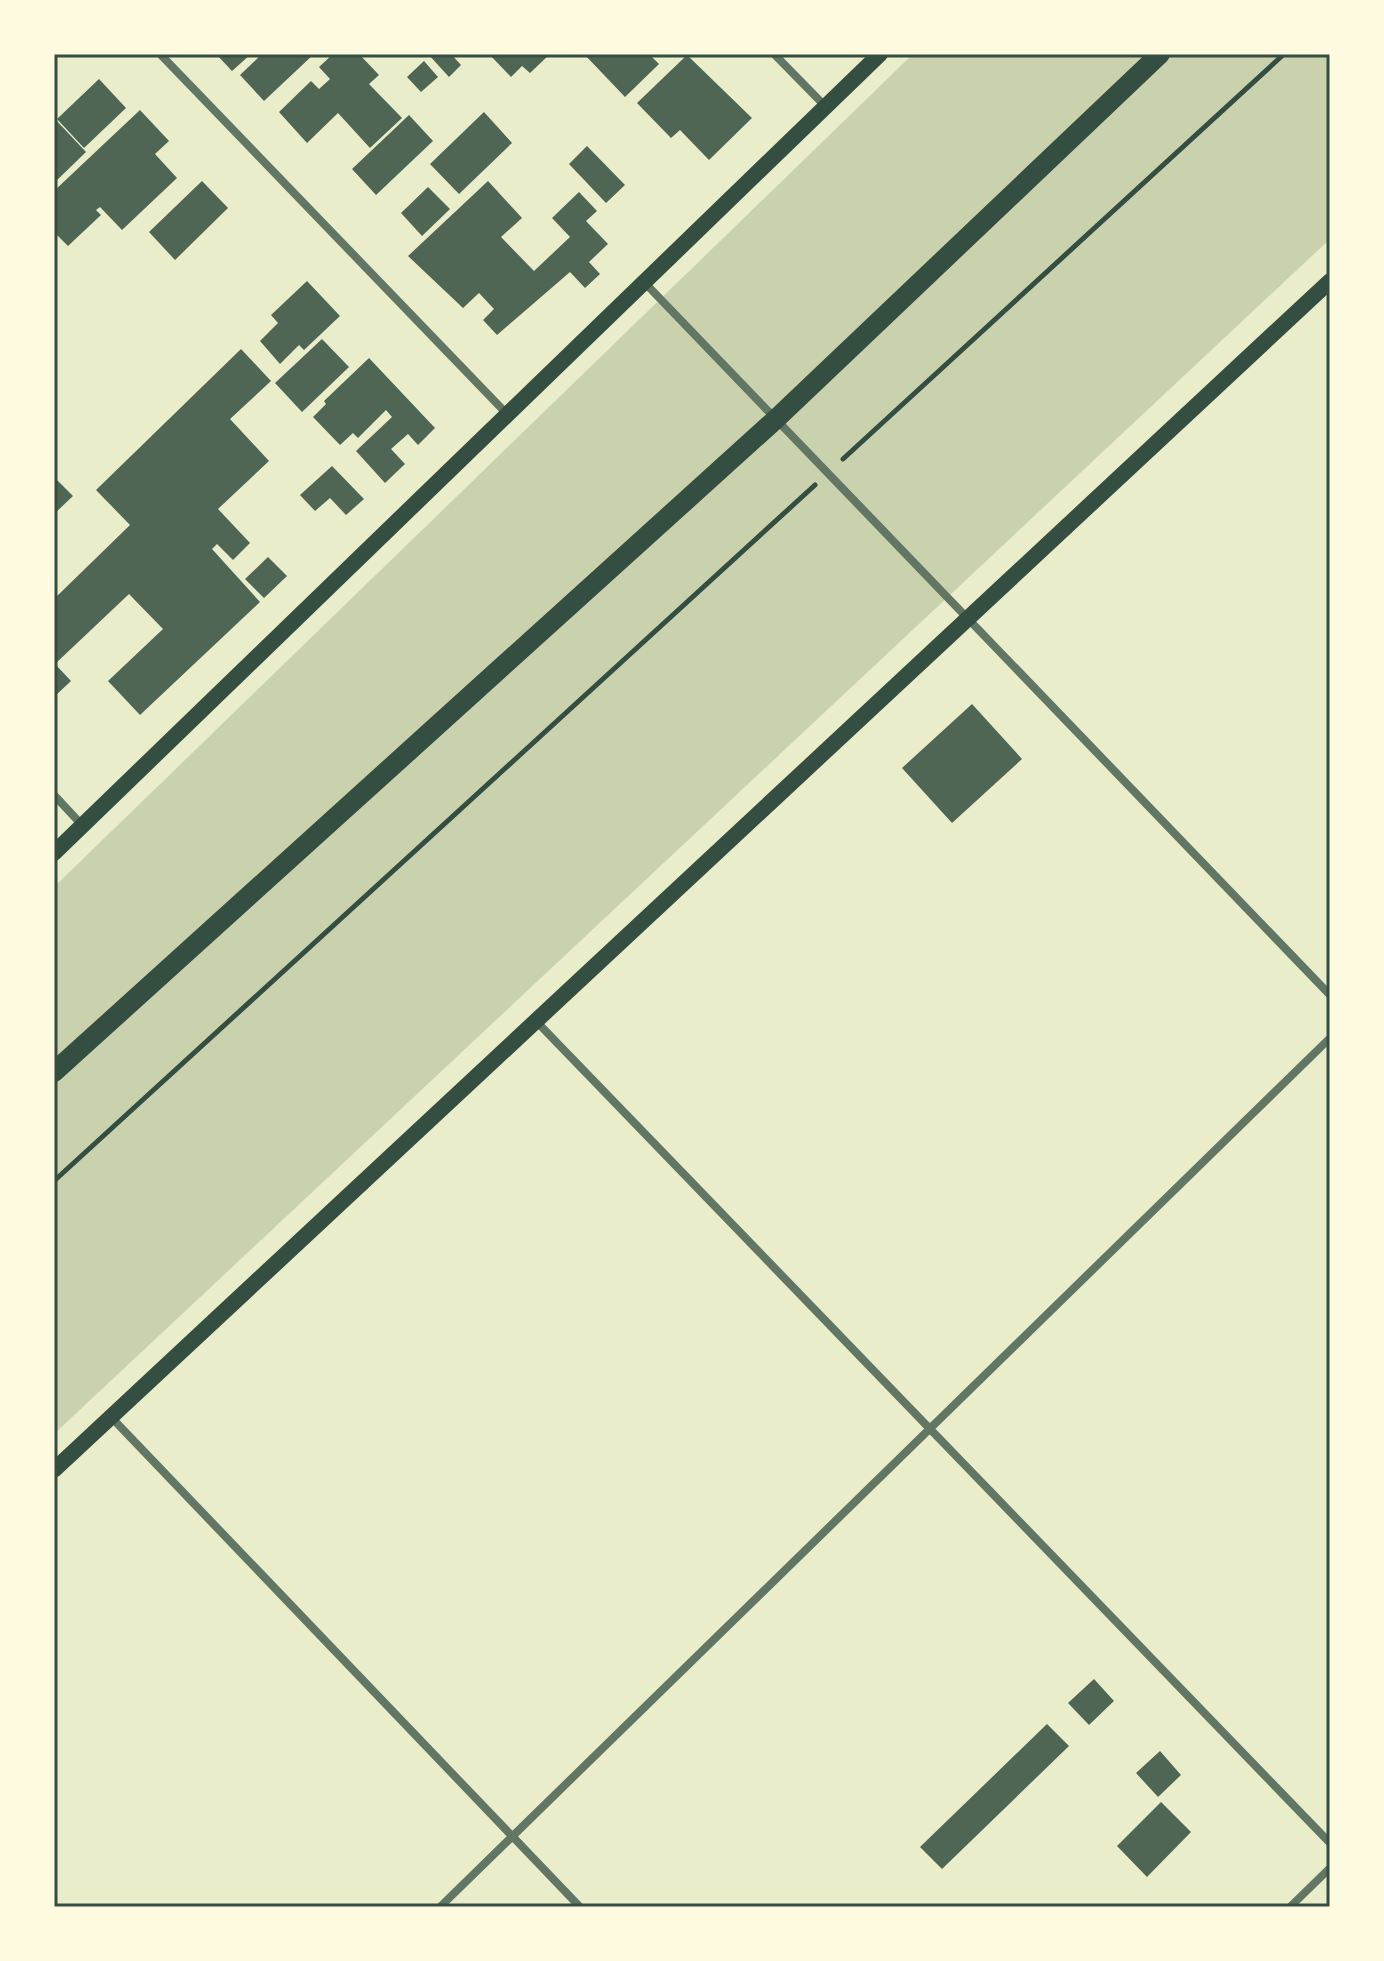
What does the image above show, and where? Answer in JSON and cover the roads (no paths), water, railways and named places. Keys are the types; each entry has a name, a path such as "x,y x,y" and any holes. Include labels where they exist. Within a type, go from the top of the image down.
{"main road":[{"path":"54,853 880,54"},
{"path":"54,1072 776,419 1160,54"},
{"path":"54,1470 534,1019 1330,281"}],"street":[{"path":"160,54 508,415"},
{"path":"774,54 826,107"},
{"path":"644,282 1330,995"},
{"path":"54,795 83,825"},
{"path":"534,1019 1330,1843"},
{"path":"440,1907 1330,1038"},
{"path":"111,1417 580,1907"},
{"path":"1290,1907 1330,1868"}]}
